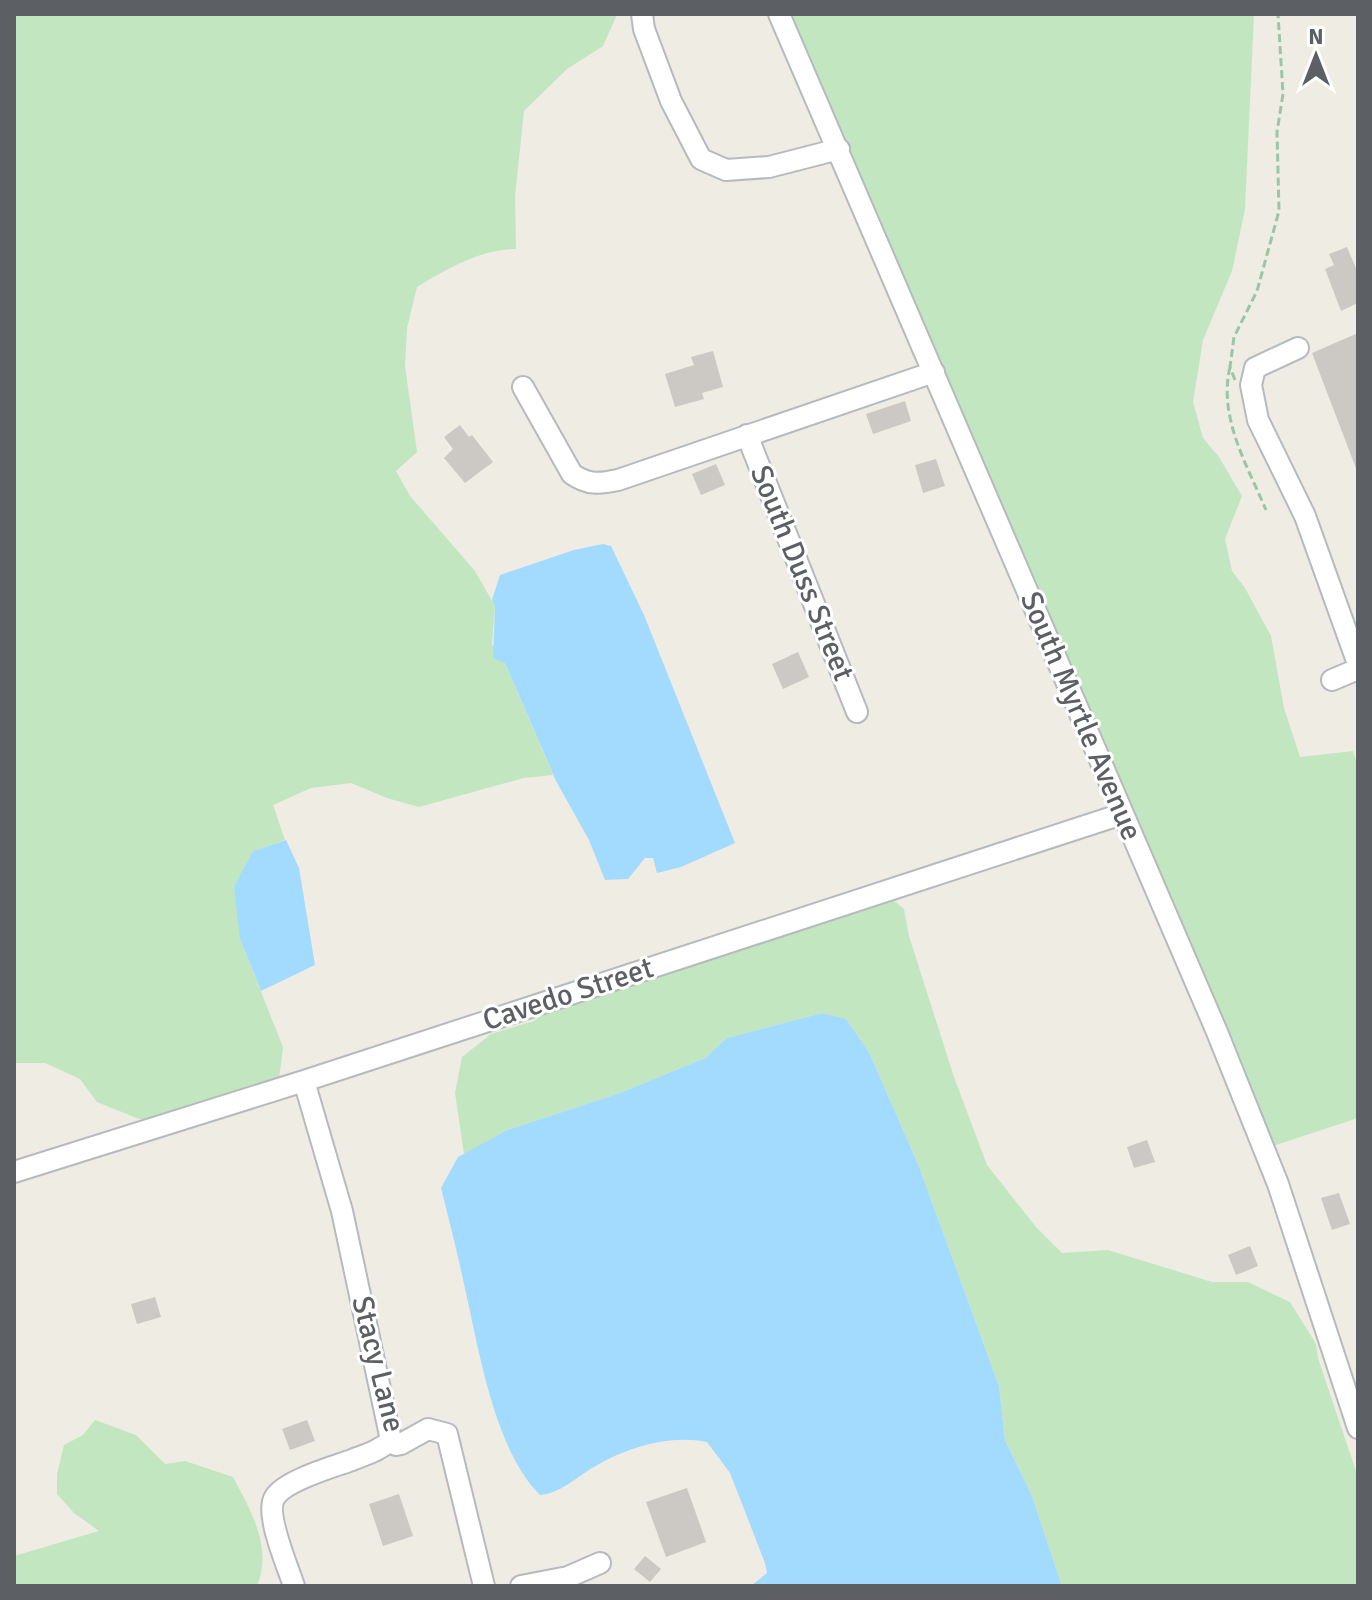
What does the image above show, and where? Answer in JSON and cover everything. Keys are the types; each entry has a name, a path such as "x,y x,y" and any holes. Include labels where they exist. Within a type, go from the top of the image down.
{"street":[{"path":"642,14 644,29 671,101 701,159 726,170 769,167 839,149"},
{"name":"South Myrtle Avenue","path":"779,14 1217,1032 1278,1184 1358,1428"},
{"path":"1298,348 1255,368 1251,385 1258,420 1305,516 1358,666 1332,680"},
{"path":"523,387 572,474 583,482 594,484 618,480 934,372"},
{"name":"South Duss Street","path":"747,435 857,712"},
{"name":"Cavedo Street","path":"14,1172 304,1081 1122,814"},
{"name":"Stacy Lane","path":"304,1081 342,1211 391,1440 396,1445 401,1444 428,1429 447,1434 484,1586"},
{"path":"294,1586 276,1532 273,1498 286,1486 375,1452 391,1440"},
{"path":"521,1586 568,1577 600,1563"}],"path":[{"path":"1266,510 1232,425 1225,388 1234,337 1257,291 1279,211 1277,132 1283,94 1278,14"},
{"path":"1230,367 1235,381"}],"green space":[{"path":"14,14 615,14 616,17 603,46 567,69 524,111 515,196 516,249 477,256 417,287 407,328 405,366 417,452 396,471 410,496 475,571 495,606 492,644 505,663 553,775 524,778 419,807 351,783 311,788 273,805 285,840 253,851 240,939 283,1047 279,1080 178,1122 139,1119 97,1102 80,1079 45,1063 14,1063"},
{"path":"779,14 1254,14 1245,209 1232,271 1203,340 1193,402 1203,438 1219,457 1242,496 1225,539 1232,571 1245,588 1271,636 1284,708 1300,757 1353,751 1358,767 1358,1118 1264,1149"},
{"path":"893,900 904,909 909,936 954,1077 987,1165 1036,1227 1062,1253 1108,1250 1212,1282 1248,1282 1290,1302 1316,1344 1358,1477 1358,1586 1062,1586 1032,1496 1005,1440 999,1386 918,1164 869,1052 846,1019 822,1013 727,1038 705,1058 620,1093 507,1130 464,1154 455,1093 462,1057 491,1034 534,1021 560,998"},
{"path":"95,1420 136,1435 165,1464 185,1461 233,1477 258,1530 263,1558 257,1586 14,1586 14,1556 99,1531 74,1513 57,1494 57,1474 64,1445 83,1435"}],"water":[{"path":"603,544 611,546 644,615 735,843 681,867 657,873 653,858 645,858 628,879 605,880 589,840 556,781 505,663 493,658 495,606 492,600 500,575 574,550"},
{"path":"286,840 299,868 315,965 261,991 240,939 234,887 253,851"},
{"path":"822,1013 846,1019 869,1052 918,1164 999,1386 1005,1440 1032,1496 1062,1586 751,1586 767,1573 765,1563 730,1473 707,1442 678,1440 648,1444 606,1460 561,1488 540,1495 524,1476 499,1425 482,1366 441,1188 458,1157 507,1130 620,1093 705,1058 727,1038"}],"building":[{"path":"1347,247 1358,273 1358,303 1341,311 1325,269 1334,265 1329,254"},
{"path":"1358,333 1358,471 1357,471 1312,353"},
{"path":"713,351 723,387 702,393 704,399 675,407 665,374 694,365 691,357"},
{"path":"905,401 911,421 873,434 866,414"},
{"path":"460,425 493,462 465,483 444,458 453,449 444,437"},
{"path":"936,459 945,486 923,493 915,465"},
{"path":"716,464 725,485 701,495 692,474"},
{"path":"798,652 809,677 783,689 772,664"},
{"path":"1147,1140 1155,1162 1134,1168 1127,1147"},
{"path":"1339,1193 1350,1224 1332,1230 1321,1198"},
{"path":"1250,1246 1258,1266 1236,1275 1228,1255"},
{"path":"155,1297 161,1317 137,1324 131,1304"},
{"path":"307,1420 315,1441 290,1450 282,1429"},
{"path":"687,1488 706,1542 666,1557 646,1502"},
{"path":"399,1494 413,1536 383,1546 369,1504"},
{"path":"645,1556 661,1569 650,1582 634,1569"}]}
